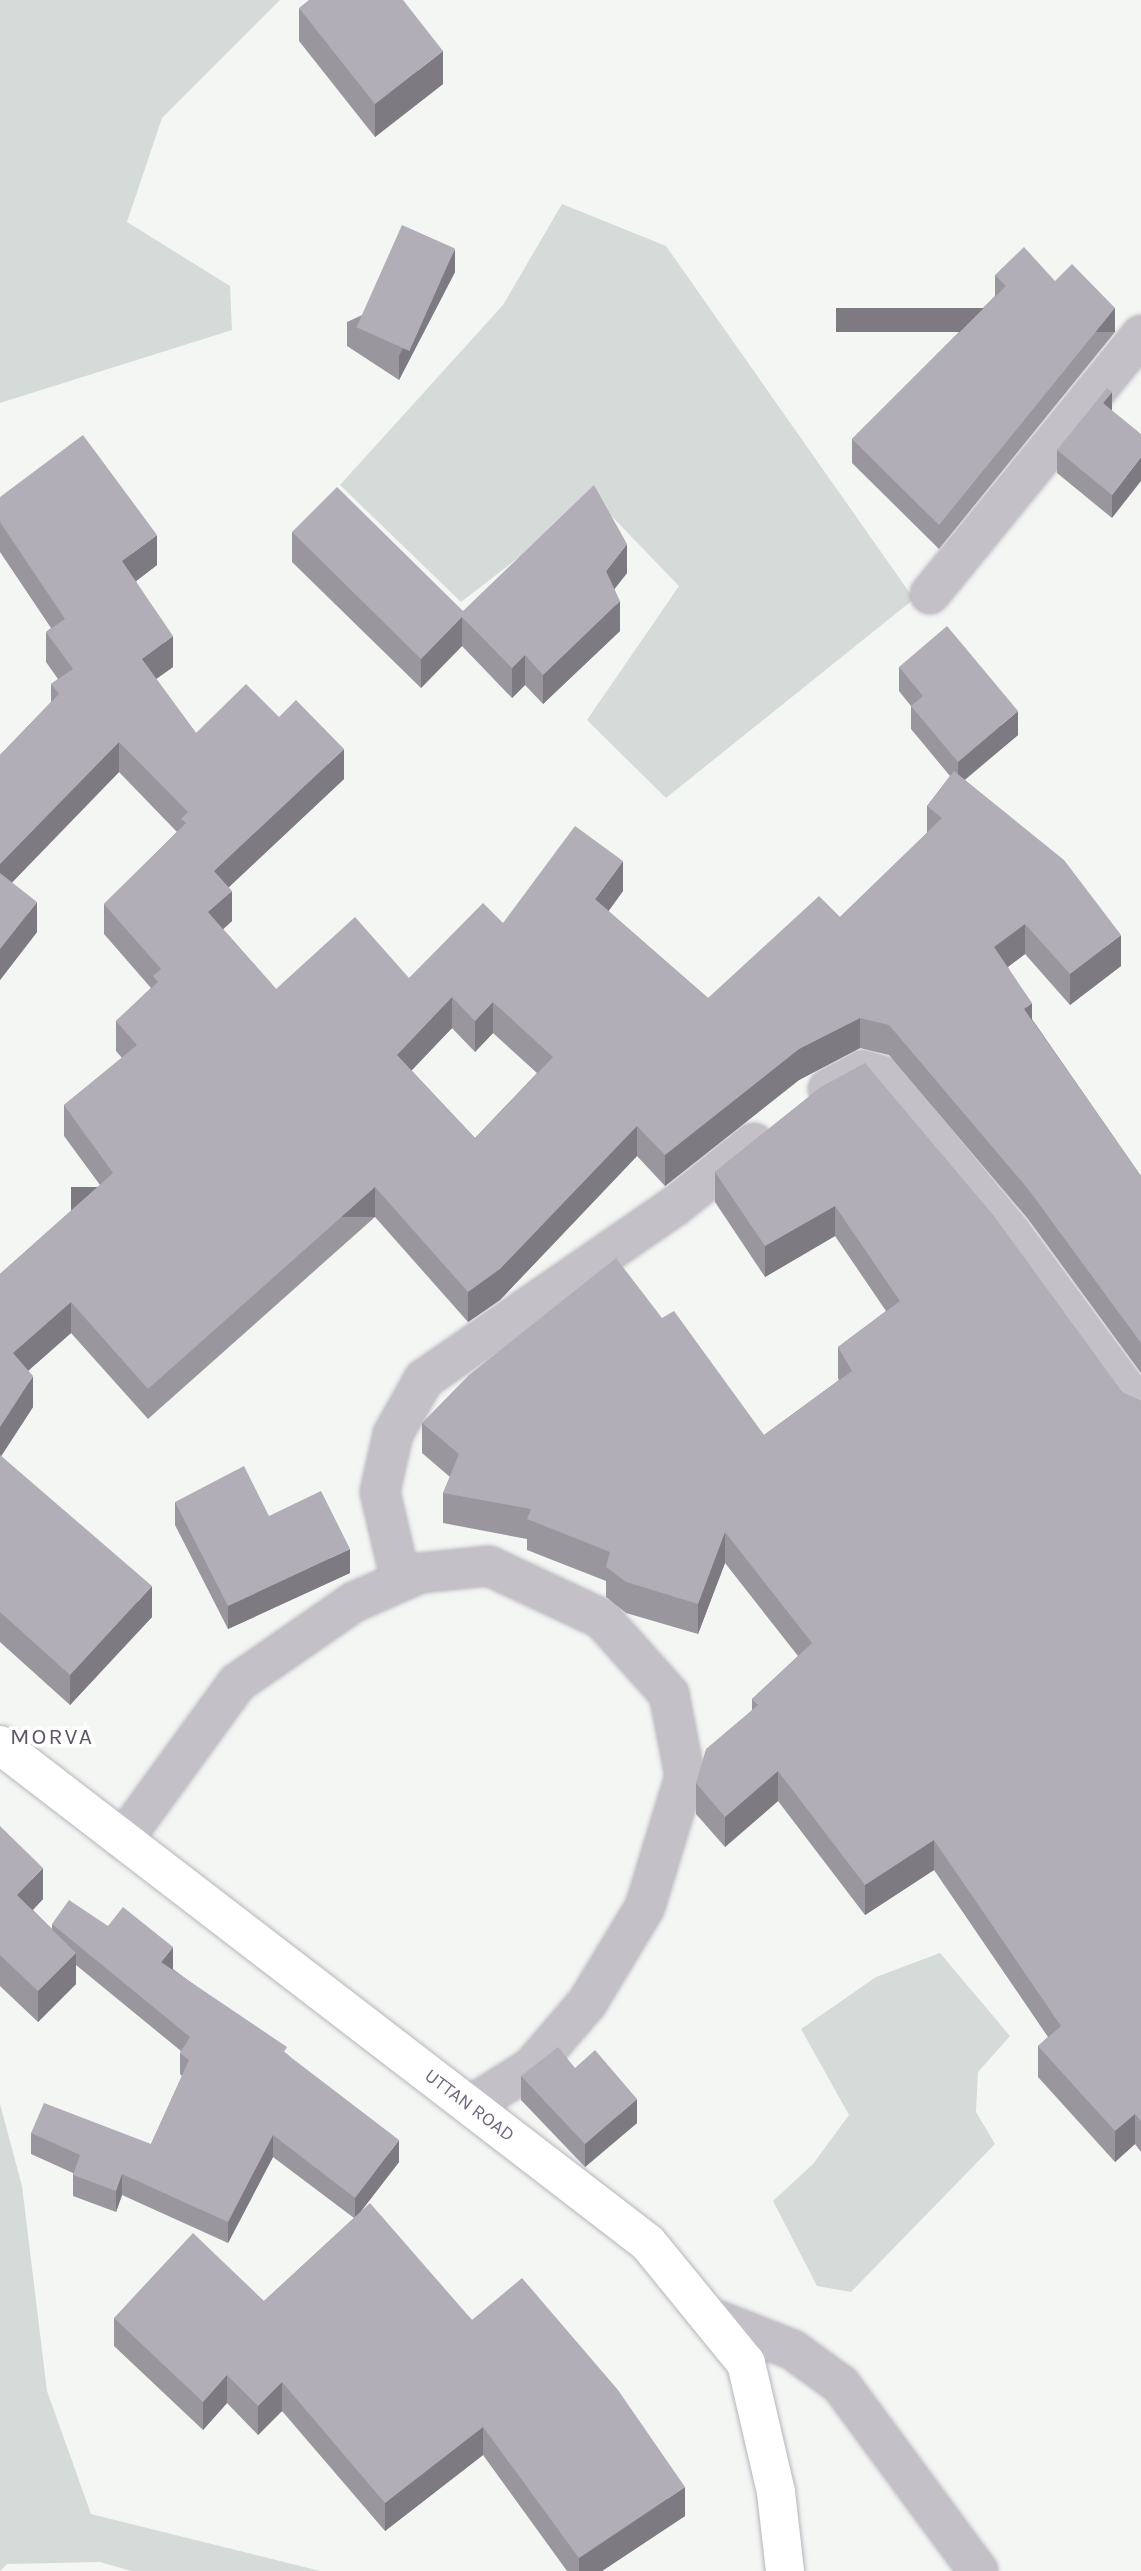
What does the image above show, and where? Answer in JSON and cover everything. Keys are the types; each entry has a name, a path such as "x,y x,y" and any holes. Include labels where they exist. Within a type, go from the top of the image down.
{"main road":[{"name":"UTTAN ROAD","path":"0,1745 648,2243 746,2363 776,2493 785,2571"}],"street":[{"path":"930,594 1141,335"},
{"path":"401,1581 380,1492 394,1434 425,1379 675,1206 793,1112 863,1070 882,1076 1011,1233 1141,1410"},
{"path":"122,1840 237,1683 333,1615 401,1581 489,1566 602,1619 669,1694 685,1776 645,1907 587,2003 532,2067 470,2106"},
{"path":"709,2317 793,2350 841,2385 978,2571"}],"shaded area":[{"path":"0,0 280,0 162,118 127,222 230,286 232,330 0,403"},
{"path":"562,204 666,246 914,599 666,798 587,720 679,586 595,499 461,602 340,485 503,305"},
{"path":"940,1953 1010,2036 978,2072 976,2112 995,2144 851,2292 817,2286 773,2201 813,2164 849,2115 801,2029 876,1977"},
{"path":"0,2104 22,2186 47,2391 91,2514 320,2571 131,2571 100,2562 7,2564 0,2571"}],"building":[{"path":"309,0 403,0 443,51 375,104 299,8"},
{"path":"402,225 455,249 409,351 356,327"},
{"path":"1024,247 1055,281 1072,264 1115,308 939,525 852,439 1006,286 995,275"},
{"path":"1107,388 1112,392 1103,403 1141,434 1141,457 1112,495 1057,450"},
{"path":"83,435 157,535 122,561 173,636 142,659 196,733 246,684 279,717 296,700 344,749 214,871 232,891 208,912 276,989 355,917 409,978 483,903 503,923 575,826 623,861 595,899 708,998 819,896 840,917 942,818 927,806 954,771 1064,860 1121,935 1070,974 1025,924 994,947 1032,1003 1024,1009 1141,1176 1141,1343 1028,1189 889,1025 860,1018 799,1049 665,1155 637,1126 500,1269 468,1292 375,1187 148,1389 71,1302 13,1353 33,1376 0,1427 0,1274 113,1173 64,1105 137,1045 116,1021 158,982 153,976 161,969 104,904 186,823 181,819 188,812 119,742 0,864 0,755 59,694 51,684 73,669 46,632 65,619 0,522 0,497","holes":["452,997 475,1021 493,1002 553,1057 475,1138 397,1055"]},
{"path":"594,485 627,544 606,571 620,601 543,675 525,655 512,668 462,617 421,659 292,532 337,487 463,611"},
{"path":"947,626 1018,711 958,762 911,706 923,696 899,667"},
{"path":"0,873 37,902 0,949"},
{"path":"865,1063 994,1216 1123,1393 1141,1401 1141,2121 1135,2114 1115,2131 1038,2046 1061,2026 934,1840 865,1885 778,1771 725,1817 696,1783 706,1749 758,1705 752,1699 812,1643 725,1532 698,1604 626,1582 606,1567 610,1552 527,1519 531,1509 443,1493 459,1454 422,1423 469,1375 616,1258 662,1318 674,1311 764,1435 852,1371 838,1347 900,1301 835,1206 765,1246 715,1172 821,1087"},
{"path":"0,1455 152,1586 70,1675 0,1612"},
{"path":"244,1466 269,1516 321,1491 350,1549 228,1606 175,1502"},
{"path":"0,1826 43,1868 17,1895 76,1953 38,1991 0,1955"},
{"path":"69,1900 108,1926 123,1907 173,1947 161,1962 287,2047 284,2052 399,2140 355,2198 273,2135 228,2222 122,2174 116,2191 73,2175 80,2155 31,2133 44,2103 151,2144 189,2060 180,2053 190,2037 52,1924"},
{"path":"558,2047 575,2068 595,2050 637,2099 585,2144 521,2076"},
{"path":"370,2203 472,2320 522,2278 618,2390 685,2487 579,2558 483,2427 385,2503 282,2382 258,2406 227,2375 203,2402 114,2318 193,2233 264,2301"}],"district":[{"name":"MORVA","path":"52,1737"}]}
